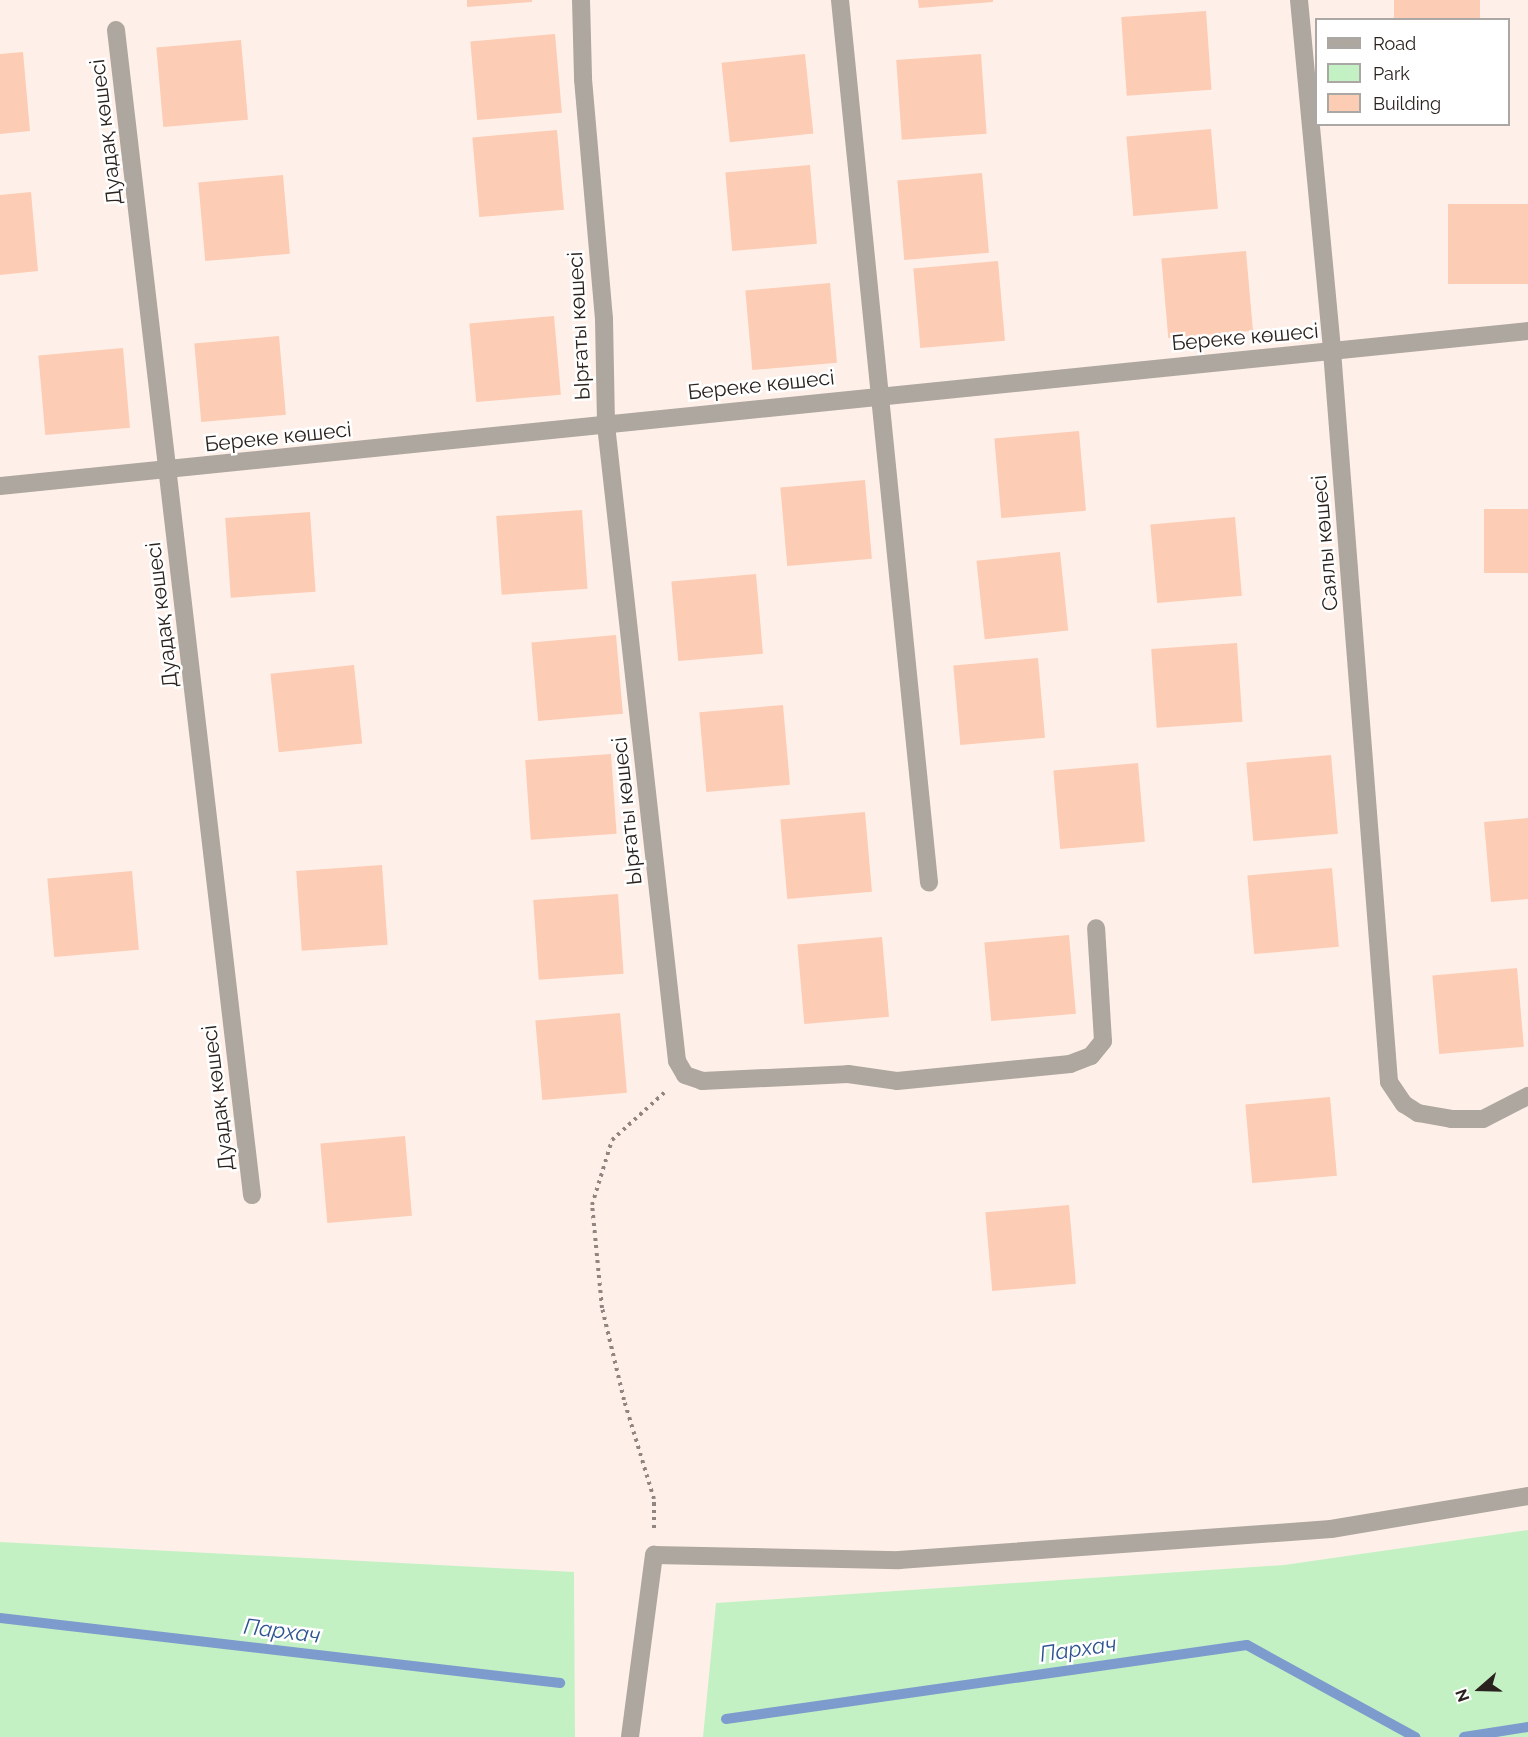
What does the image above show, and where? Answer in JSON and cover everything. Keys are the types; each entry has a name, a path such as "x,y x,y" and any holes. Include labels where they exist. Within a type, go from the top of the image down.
{"street":[{"name":"Ырғаты көшесі","path":"581,0 583,79 604,319 606,425 677,1061 685,1075"},
{"path":"840,0 929,883"},
{"name":"Саялы көшесі","path":"1299,0 1332,351 1389,1082 1404,1104 1418,1113 1451,1119 1483,1119 1528,1096"},
{"name":"Дуадақ көшесі","path":"116,30 252,1194"},
{"name":"Береке көшесі","path":"0,486 168,471 879,394 1528,331"},
{"path":"685,1075 702,1081 848,1074 897,1082 1070,1064 1091,1056 1102,1041 1096,928"},
{"path":"630,1737 654,1555 900,1560 1332,1529 1528,1496"}],"path":[{"path":"654,1555 654,1499 624,1401 602,1308 592,1205 612,1140 685,1075"}],"green space":[{"path":"1528,1530 1528,1737 703,1737 716,1603 1284,1565"},
{"path":"0,1542 574,1572 575,1737 0,1737"}],"building":[{"path":"467,0 532,0 532,2 467,7"},
{"path":"918,0 993,0 993,2 919,8"},
{"path":"1394,0 1480,0 1480,18 1394,18"},
{"path":"1206,11 1212,90 1127,96 1121,17"},
{"path":"555,34 562,113 477,120 470,41"},
{"path":"241,40 248,120 163,127 156,47"},
{"path":"23,52 30,131 0,134 0,54"},
{"path":"805,54 813,134 730,142 721,63"},
{"path":"981,54 987,134 902,140 896,60"},
{"path":"1211,129 1218,209 1133,216 1126,136"},
{"path":"557,130 564,210 479,217 472,137"},
{"path":"810,165 817,244 732,251 725,172"},
{"path":"982,173 989,253 904,260 897,180"},
{"path":"283,175 290,254 205,261 198,182"},
{"path":"31,192 38,271 0,275 0,195"},
{"path":"1448,204 1528,204 1528,284 1448,284"},
{"path":"1246,251 1253,331 1168,338 1161,258"},
{"path":"998,261 1005,341 920,348 913,268"},
{"path":"830,283 837,363 752,370 745,290"},
{"path":"554,316 561,395 476,402 469,323"},
{"path":"279,336 286,415 201,422 194,343"},
{"path":"123,348 130,428 45,435 38,355"},
{"path":"1079,431 1086,511 1001,518 994,438"},
{"path":"865,480 872,559 787,566 780,487"},
{"path":"1484,509 1528,509 1528,573 1484,573"},
{"path":"582,510 588,589 502,595 496,516"},
{"path":"310,512 316,592 231,598 225,518"},
{"path":"1235,517 1242,596 1157,603 1150,524"},
{"path":"1060,552 1068,631 985,639 976,561"},
{"path":"756,574 763,654 678,661 671,581"},
{"path":"616,635 623,714 538,721 531,642"},
{"path":"1237,643 1243,722 1157,728 1151,649"},
{"path":"1038,658 1045,738 960,745 953,665"},
{"path":"354,665 362,744 279,752 270,674"},
{"path":"783,705 790,785 706,792 699,712"},
{"path":"611,754 617,834 531,840 525,760"},
{"path":"1331,755 1338,834 1253,841 1246,762"},
{"path":"1138,763 1145,842 1060,849 1053,770"},
{"path":"865,812 872,892 787,899 780,819"},
{"path":"1528,818 1528,899 1491,902 1484,822"},
{"path":"382,865 388,945 302,951 296,871"},
{"path":"1332,868 1339,947 1254,954 1247,875"},
{"path":"132,871 139,950 54,957 47,878"},
{"path":"618,894 624,974 539,980 533,900"},
{"path":"1069,935 1076,1014 991,1021 984,942"},
{"path":"882,937 889,1017 804,1024 797,944"},
{"path":"1517,968 1524,1047 1439,1054 1432,975"},
{"path":"620,1013 627,1093 542,1100 535,1020"},
{"path":"1330,1097 1337,1176 1252,1183 1245,1104"},
{"path":"405,1136 412,1216 327,1223 320,1143"},
{"path":"1069,1205 1076,1284 992,1291 985,1212"}],"waterway":[{"name":"Пархач","path":"0,1618 560,1683"},
{"name":"Пархач","path":"726,1719 1247,1645 1415,1737"},
{"name":"Пархач","path":"1464,1737 1528,1727"}]}
